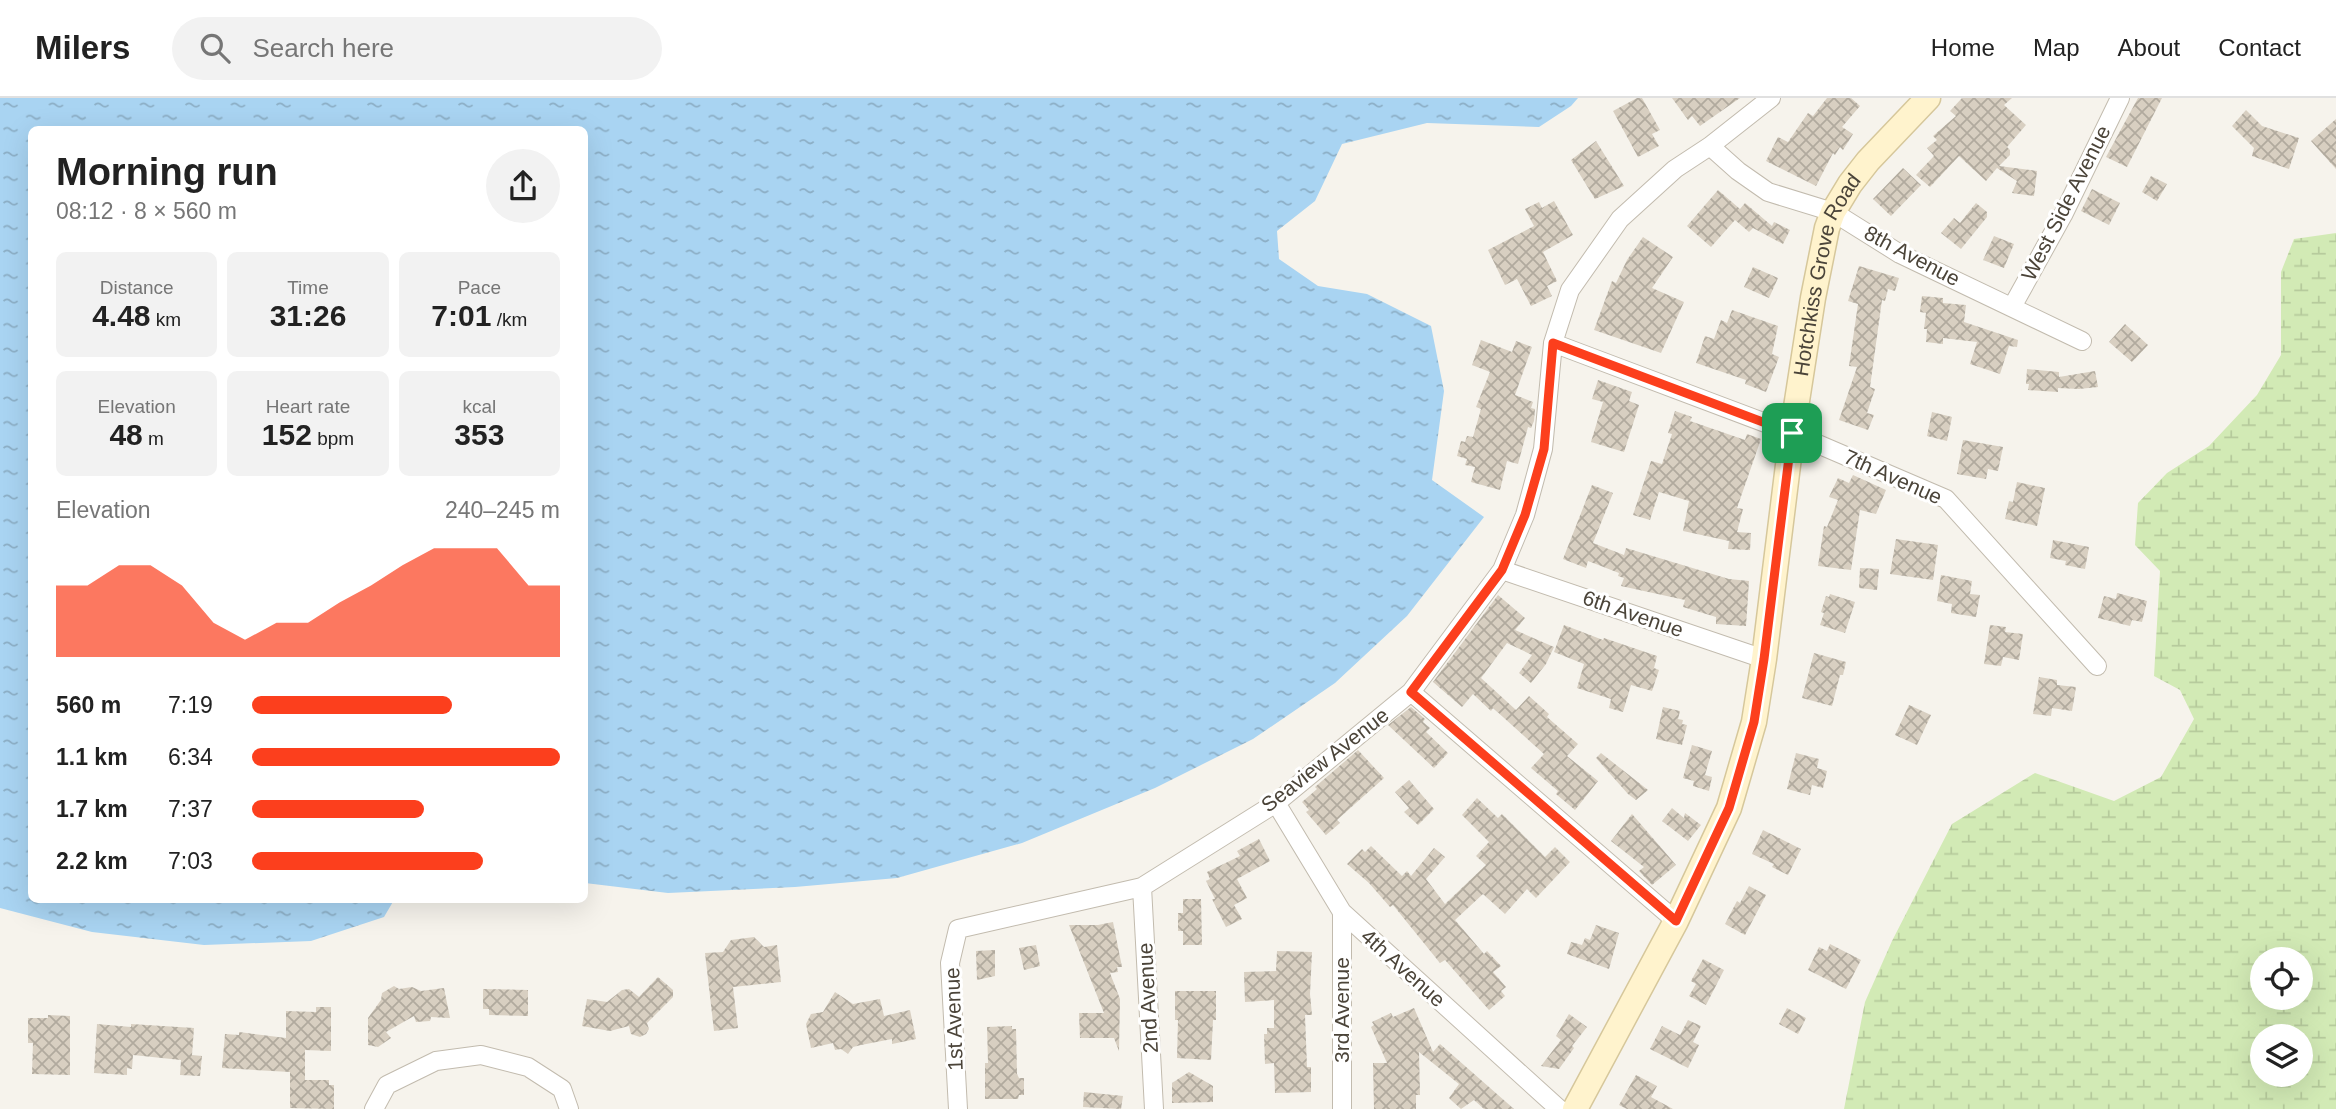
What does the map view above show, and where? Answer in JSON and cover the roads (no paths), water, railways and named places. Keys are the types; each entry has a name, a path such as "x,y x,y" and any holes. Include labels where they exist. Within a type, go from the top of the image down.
{"main road":[{"name":"Hotchkiss Grove Road","path":"1575,1109 1676,921 1729,808 1754,722 1792,433 1827,228 1850,184 1868,161 1928,98"}],"street":[{"name":"Seaview Avenue","path":"958,929 1142,887 1276,803 1411,692 1502,570 1525,515 1544,449 1553,343 1570,290 1620,219 1675,169 1710,146 1771,98"},
{"name":"West Side Avenue","path":"2011,307 2063,215 2119,98"},
{"name":"8th Avenue","path":"1710,146 1738,171 1768,191 1833,212 1900,254 2082,341"},
{"name":"7th Avenue","path":"1553,343 1792,433 1947,499 2097,666"},
{"name":"6th Avenue","path":"1502,570 1764,659"},
{"path":"1411,692 1676,921"},
{"name":"4th Avenue","path":"1276,803 1342,912 1559,1109"},
{"name":"2nd Avenue","path":"1142,887 1154,1109"},
{"name":"3rd Avenue","path":"1342,912 1342,1109"},
{"name":"1st Avenue","path":"958,929 950,963 958,1109"},
{"path":"374,1109 387,1085 436,1061 481,1055 528,1067 562,1088 569,1109"}],"water":[{"path":"0,98 1578,98 1571,106 1539,127 1427,123 1342,144 1315,201 1277,231 1279,259 1318,286 1367,294 1431,326 1444,391 1432,480 1484,517 1407,616 1335,683 1253,739 1155,788 1022,843 897,878 795,887 668,893 588,883 588,126 28,126 28,903 392,903 384,917 311,941 204,945 92,932 0,908"}]}
